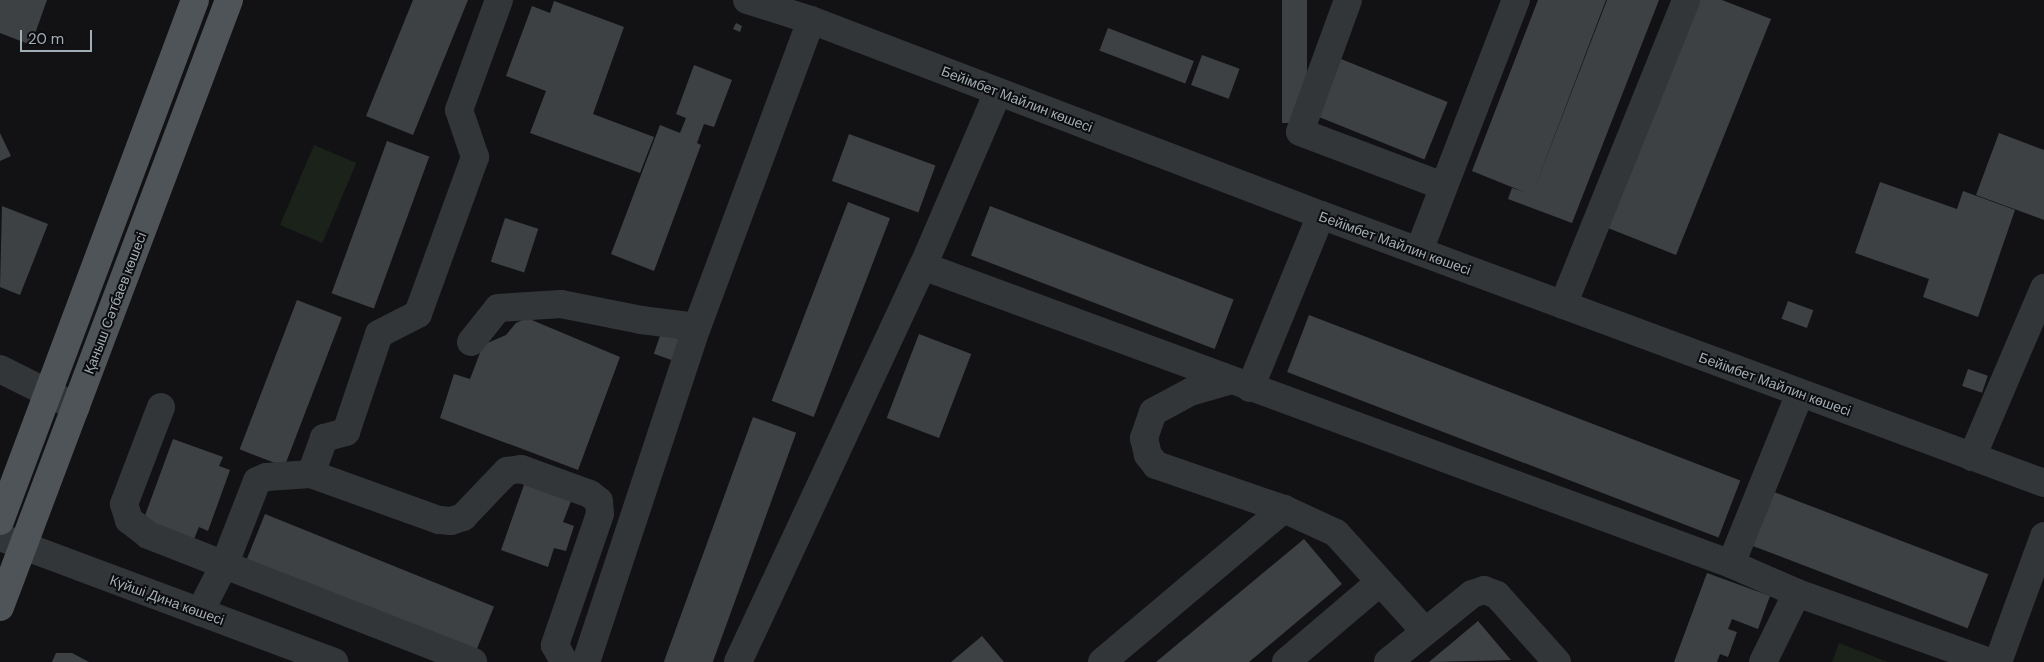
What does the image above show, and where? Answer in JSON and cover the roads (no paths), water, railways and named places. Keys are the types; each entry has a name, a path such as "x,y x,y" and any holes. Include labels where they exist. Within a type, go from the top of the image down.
{"main road":[{"path":"0,522 195,0"},
{"name":"Қаныш Сәтбаев көшесі","path":"0,607 12,541 76,407 229,0"}],"street":[{"path":"311,474 324,438 346,432 379,334 418,314 475,157 458,110 499,0"},
{"name":"Бейімбет Майлин көшесі","path":"747,0 784,6 811,20 1321,215 2044,483"},
{"path":"1348,0 1300,132 1443,186"},
{"path":"1419,251 1516,0"},
{"path":"1563,305 1686,0"},
{"path":"586,662 697,327 811,20"},
{"path":"738,662 923,266 998,92"},
{"path":"1239,385 1321,215"},
{"path":"923,266 1239,385 1731,564 1797,593 1990,662"},
{"path":"1972,457 2044,288"},
{"path":"471,342 498,308 561,304 641,320 697,327"},
{"path":"0,369 76,407"},
{"path":"1239,385 1192,391 1153,412 1144,438 1148,455 1156,465 1284,509 1336,533 1425,631"},
{"path":"1731,564 1800,393"},
{"path":"161,406 124,504 129,520 148,536 225,563 473,662"},
{"path":"200,612 225,563 257,481 266,476 311,474 439,520 452,521 463,517 507,471 521,469 590,494 599,501 600,514 555,645 564,662"},
{"path":"1102,662 1284,509"},
{"path":"1998,662 2044,536"},
{"name":"Күйші Дина көшесі","path":"12,541 334,662"},
{"path":"1286,662 1380,582"},
{"path":"1388,662 1472,594 1484,590 1497,595 1557,662"},
{"path":"1763,662 1797,593"}]}
